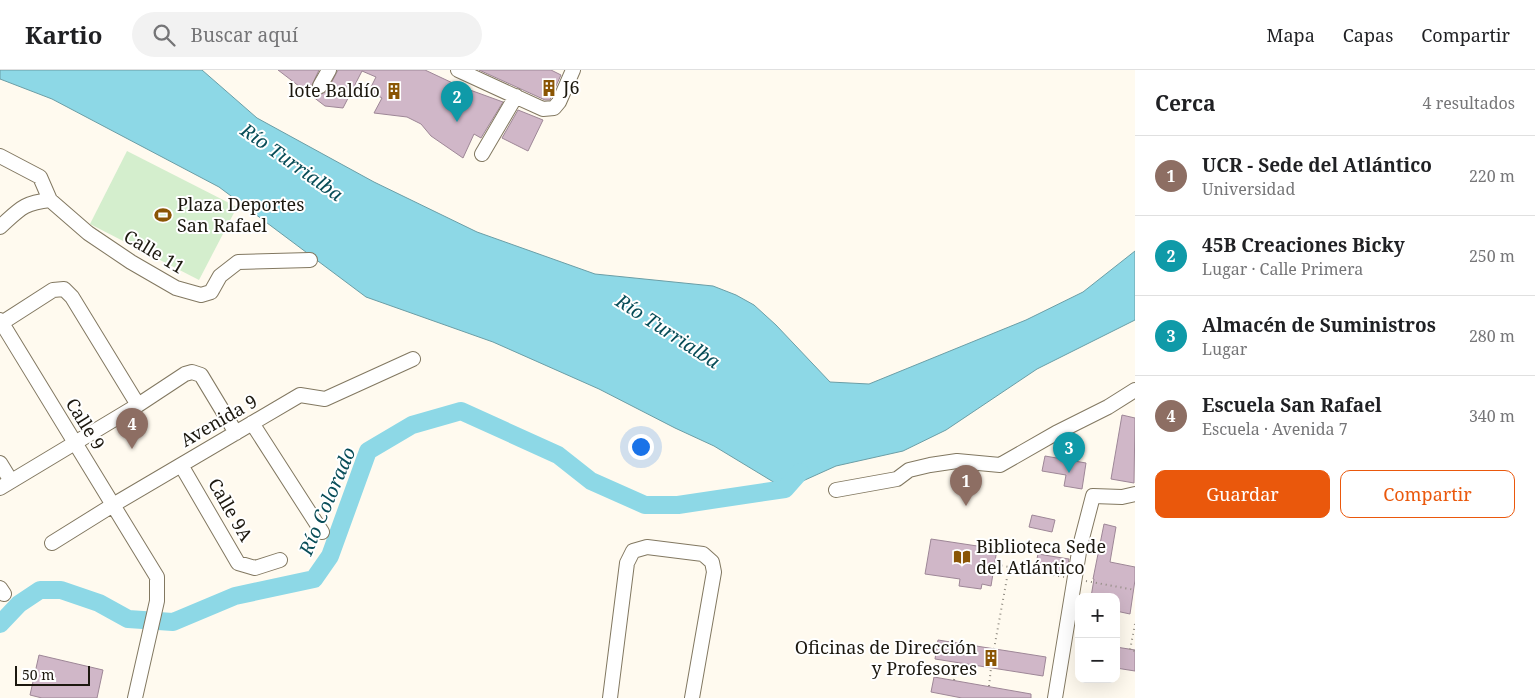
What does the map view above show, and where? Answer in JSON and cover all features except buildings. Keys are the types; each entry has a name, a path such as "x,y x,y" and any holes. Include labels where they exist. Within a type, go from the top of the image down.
{"street":[{"path":"320,86 329,70"},
{"path":"458,70 543,109 554,108 559,102 573,70"},
{"path":"482,154 516,96"},
{"name":"Calle 11","path":"0,156 40,177 50,200 88,233 131,262 176,288 201,295 210,292 220,276 238,262 310,260"},
{"path":"0,227 19,210 32,202 50,200"},
{"path":"0,322 53,290 64,289 72,297 138,405"},
{"name":"Calle 9","path":"0,322 157,577 157,601 135,698"},
{"name":"Avenida 9","path":"52,543 300,395 325,399 413,360"},
{"path":"0,463 6,485 138,405 185,374 192,372 201,375 236,433"},
{"path":"836,490 897,479 909,470 930,465 957,461 1000,465 1056,433 1108,407 1135,390"},
{"path":"252,423 322,532"},
{"name":"Calle 9A","path":"181,465 238,563 255,568 280,560"},
{"path":"1055,698 1080,546 1093,496 1135,494"},
{"path":"610,698 626,563 633,551 647,547 703,554 712,562 714,572 692,698"}],"path":[{"path":"994,564 1071,578"},
{"path":"994,649 1010,567"},
{"path":"1081,580 1135,590"},
{"path":"1135,624 1130,650 1135,650"},
{"path":"954,680 957,662"},
{"path":"989,686 991,668"}],"green space":[{"name":"Plaza Deportes San Rafael","path":"127,151 237,207 199,280 90,224"}],"water":[{"name":"Río Turrialba","path":"0,70 202,70 257,118 374,182 477,232 595,274 713,286 736,295 754,305 776,325 830,382 869,384 1026,320 1083,292 1135,251 1135,320 1037,369 946,430 903,451 836,466 785,489 714,446 599,389 493,342 366,297 219,187 52,99 0,79"}],"waterway":[{"name":"Río Colorado","path":"0,624 19,604 40,590 61,590 99,603 128,619 173,622 235,596 314,579 330,556 368,451 412,425 461,411 558,455 591,481 645,505 678,505 785,489 800,472"}],"place":[{"name":"J6","path":"549,88"},
{"name":"lote Baldío","path":"394,91"},
{"name":"45B Creaciones Bicky","path":"457,122"},
{"name":"Plaza Deportes San Rafael","path":"163,215"},
{"name":"Escuela San Rafael","path":"132,449"},
{"name":"Almacén de Suministros","path":"1069,473"},
{"name":"UCR - Sede del Atlántico","path":"966,506"},
{"name":"Biblioteca Sede del Atlántico","path":"962,557"},
{"name":"Oficinas de Dirección y Profesores","path":"991,658"}]}
